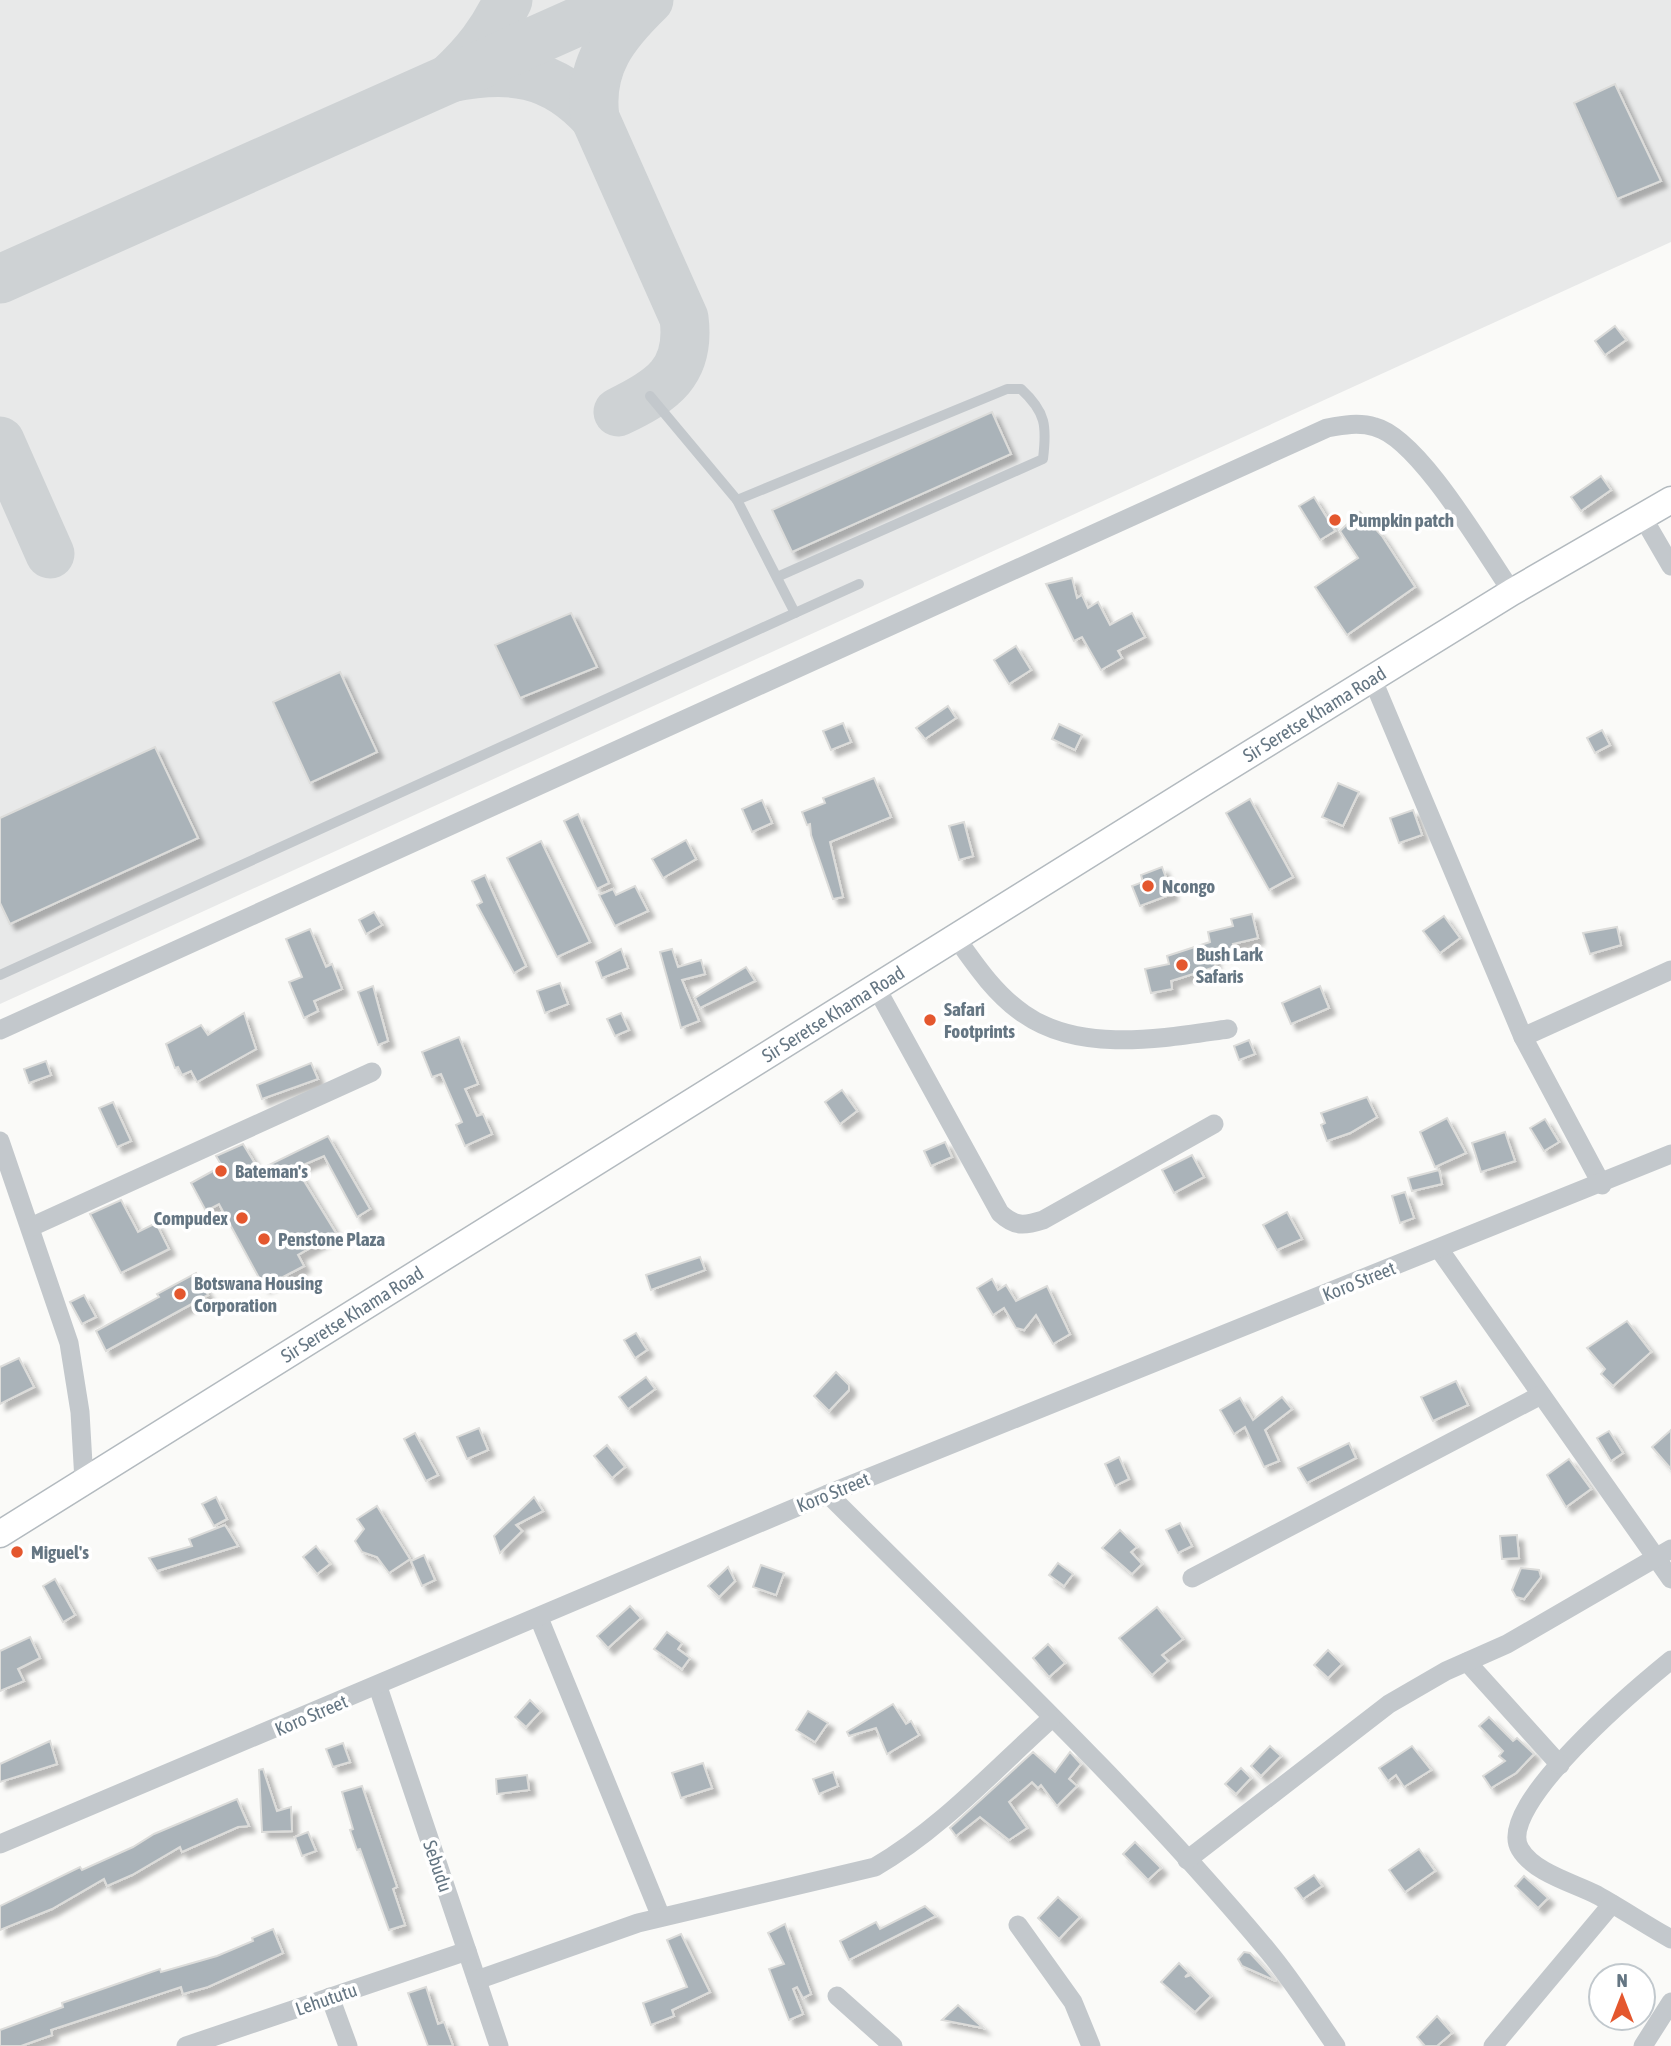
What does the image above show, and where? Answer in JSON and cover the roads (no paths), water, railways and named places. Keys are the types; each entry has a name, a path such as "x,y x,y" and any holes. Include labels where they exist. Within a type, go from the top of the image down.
{"main road":[{"name":"Sir Seretse Khama Road","path":"0,1534 1372,678 1512,592 1671,500"}],"street":[{"path":"0,1030 1326,428 1353,424 1377,427 1399,441 1436,482 1512,592"},
{"path":"1642,516 1671,566"},
{"path":"1372,678 1523,1037 1602,1185"},
{"path":"957,939 993,986 1023,1014 1047,1027 1073,1036 1165,1038 1228,1029"},
{"path":"1523,1037 1671,970"},
{"path":"877,989 1000,1213 1012,1224 1026,1226 1042,1220 1214,1124"},
{"path":"31,1227 372,1072"},
{"path":"0,1141 69,1343 79,1412 83,1481"},
{"name":"Koro Street","path":"0,1844 378,1687 828,1494 1602,1185 1671,1154"},
{"path":"1439,1249 1541,1395 1664,1554 1671,1579"},
{"path":"1192,1578 1541,1395"},
{"path":"828,1494 1052,1718 1187,1860 1270,1953 1336,2046"},
{"path":"1187,1860 1389,1704 1507,1644 1664,1554"},
{"path":"539,1618 661,1917"},
{"path":"1671,1660 1622,1702 1560,1765 1526,1805 1517,1822 1515,1835 1520,1849 1540,1867 1612,1904 1671,1939"},
{"path":"1467,1662 1560,1765"},
{"name":"Sebudu","path":"378,1687 499,2046"},
{"path":"477,1980 661,1917 875,1867 899,1852 943,1815 1052,1718"},
{"path":"1493,2046 1612,1904"},
{"path":"1018,1925 1073,2002 1091,2046"},
{"name":"Lehututu","path":"186,2046 467,1951"},
{"path":"837,1996 893,2046"},
{"path":"330,1997 348,2046"},
{"path":"1643,2046 1671,2001"}],"lane":[{"path":"737,500 1006,389 1021,389 1039,405 1046,437 1043,459 777,578"},
{"path":"650,396 737,500 794,613"},
{"path":"0,975 859,583"}],"place":[{"name":"Pumpkin patch","path":"1335,520"},
{"name":"Ncongo","path":"1148,886"},
{"name":"Bush Lark Safaris","path":"1182,965"},
{"name":"Safari Footprints","path":"930,1020"},
{"name":"Bateman's","path":"221,1171"},
{"name":"Compudex","path":"242,1218"},
{"name":"Penstone Plaza","path":"264,1239"},
{"name":"Botswana Housing Corporation","path":"180,1294"},
{"name":"Miguel's","path":"17,1552"}]}
